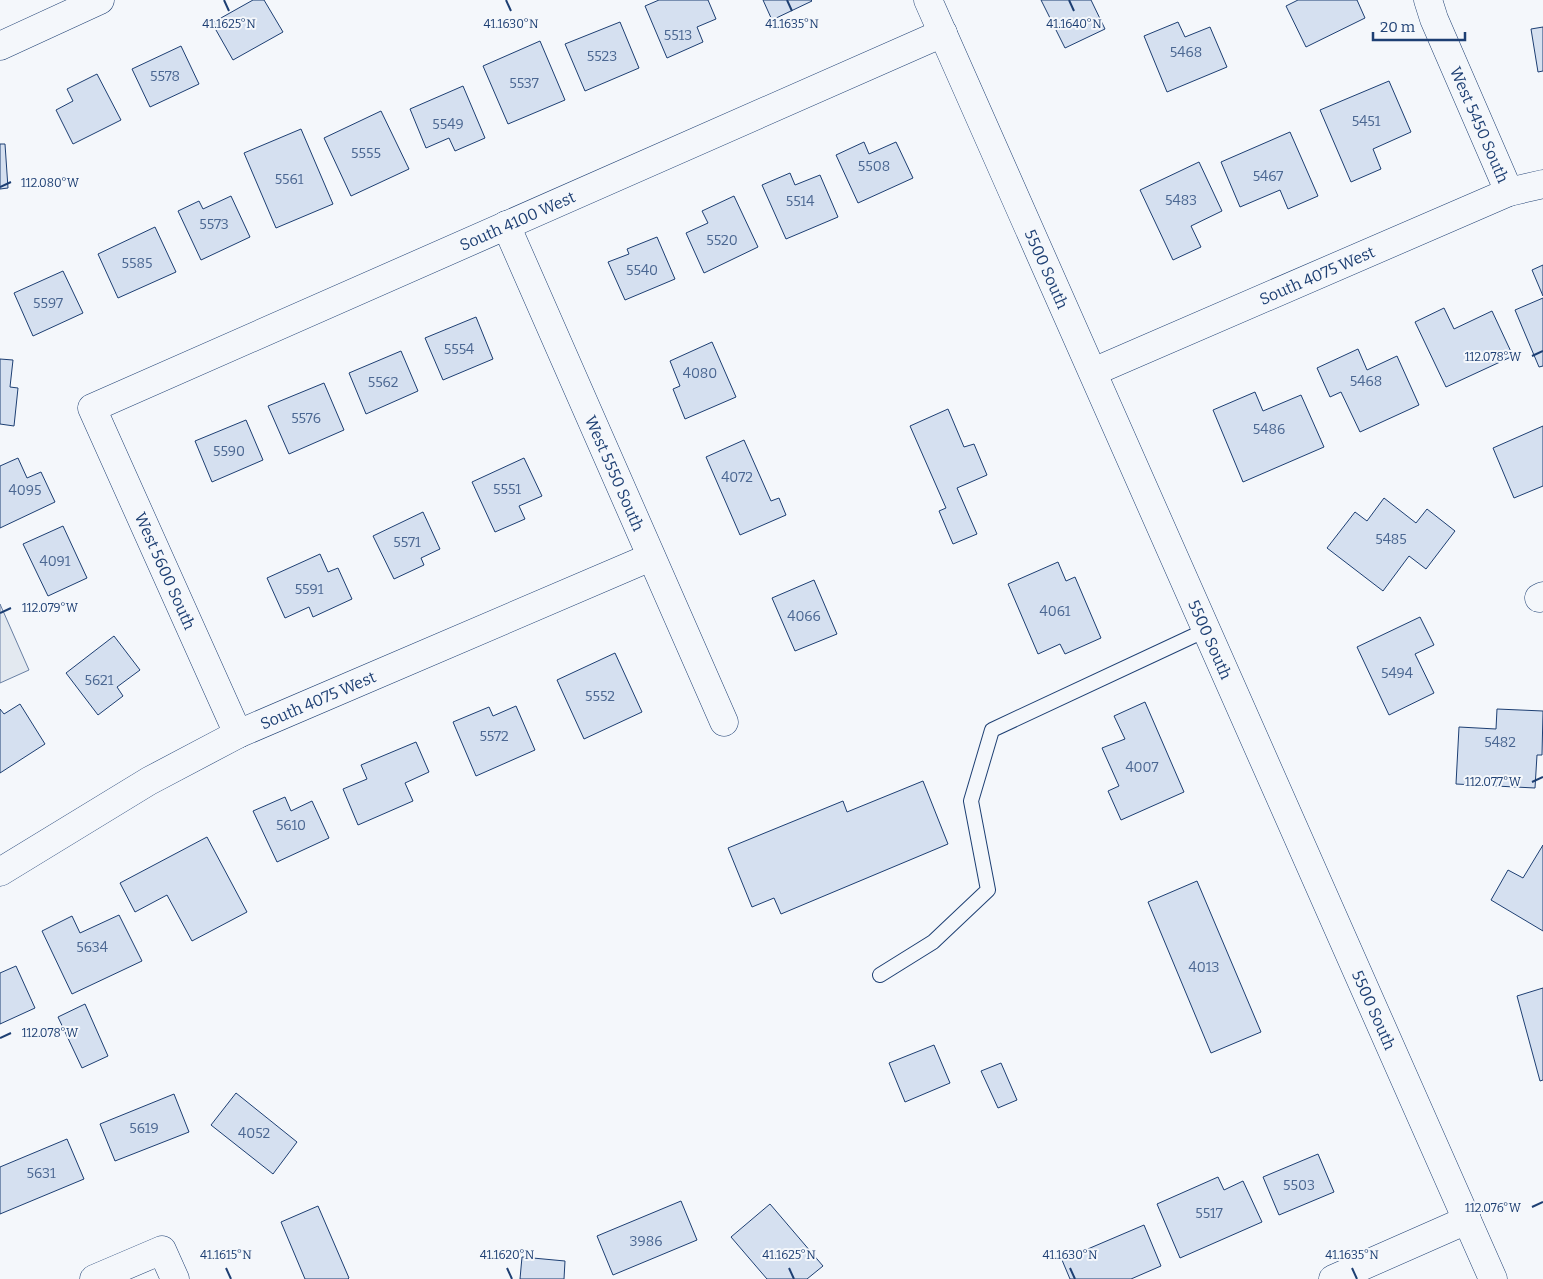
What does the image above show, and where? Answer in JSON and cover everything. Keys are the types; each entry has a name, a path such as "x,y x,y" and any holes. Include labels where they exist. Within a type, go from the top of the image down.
{"street":[{"path":"0,46 100,0"},
{"name":"5500 South","path":"928,0 1493,1279"},
{"name":"West 5450 South","path":"1428,0 1509,192"},
{"name":"South 4100 West","path":"92,408 943,33"},
{"name":"South 4075 West","path":"1092,372 1509,192 1543,184"},
{"name":"West 5550 South","path":"506,225 724,722"},
{"name":"West 5600 South","path":"92,408 238,734"},
{"name":"South 4075 West","path":"0,872 150,780 238,734 651,557"},
{"path":"1333,1279 1467,1220"},
{"path":"94,1279 162,1250 175,1279"}],"lane":[{"path":"880,975 933,942 988,890 971,800 992,730 1206,630"}],"shaded area":[{"path":"0,604 29,670 0,683"}],"building":[{"path":"253,0 264,0 283,32 233,60 212,23"},
{"path":"659,0 708,0 716,19 697,27 703,42 667,58 645,6"},
{"path":"763,0 811,0 812,1 772,20"},
{"path":"1041,0 1091,0 1105,29 1065,48"},
{"path":"1298,0 1357,0 1365,18 1306,47 1286,6"},
{"path":"620,22 639,68 585,91 565,44"},
{"path":"1178,22 1185,37 1210,27 1227,67 1167,92 1144,36"},
{"path":"1543,27 1543,71 1538,72 1531,29"},
{"path":"540,41 565,100 508,124 483,66"},
{"path":"181,46 199,84 150,107 132,69"},
{"path":"97,74 121,120 73,144 56,110 73,101 67,89"},
{"path":"1389,81 1411,132 1373,149 1381,169 1351,182 1320,110"},
{"path":"463,86 485,138 455,151 449,138 426,148 410,109"},
{"path":"381,111 409,169 351,196 324,138"},
{"path":"301,129 333,204 276,228 244,153"},
{"path":"1290,132 1318,196 1288,209 1280,190 1240,207 1221,162"},
{"path":"864,142 869,154 896,142 913,178 858,203 836,155"},
{"path":"0,144 5,144 8,188 0,189"},
{"path":"1199,162 1222,211 1191,226 1201,247 1173,260 1140,190"},
{"path":"790,173 795,185 820,175 838,217 786,239 762,185"},
{"path":"231,196 250,237 201,260 178,211 199,201 203,209"},
{"path":"734,196 758,247 704,273 686,233 708,223 702,211"},
{"path":"155,227 176,272 118,298 98,254"},
{"path":"657,237 675,279 625,300 608,262 629,254 627,249"},
{"path":"1543,265 1543,296 1532,270"},
{"path":"63,271 83,313 33,336 14,293"},
{"path":"1543,298 1543,366 1539,367 1515,310"},
{"path":"1444,308 1454,329 1492,311 1513,356 1446,387 1415,322"},
{"path":"476,317 493,359 443,380 425,338"},
{"path":"712,342 736,397 685,419 673,389 680,386 670,361"},
{"path":"1358,349 1367,370 1397,356 1419,405 1360,432 1341,392 1330,397 1317,368"},
{"path":"401,351 418,391 366,414 349,373"},
{"path":"0,359 13,360 10,387 18,388 14,426 0,424"},
{"path":"324,383 344,430 289,454 268,406"},
{"path":"1255,392 1263,411 1301,395 1324,447 1243,482 1213,410"},
{"path":"948,409 964,447 974,444 987,475 957,488 977,534 953,544 939,511 946,508 910,426"},
{"path":"246,420 263,460 212,482 195,441"},
{"path":"1543,426 1543,486 1514,498 1493,448"},
{"path":"744,440 771,501 779,498 786,515 740,535 706,457"},
{"path":"18,458 27,478 41,472 55,502 0,528 0,466"},
{"path":"524,458 542,496 519,506 525,519 495,532 472,482"},
{"path":"1384,498 1416,523 1427,509 1455,531 1426,569 1409,556 1383,591 1327,548 1355,512 1367,521"},
{"path":"423,512 440,549 421,558 424,565 394,579 373,536"},
{"path":"63,526 87,578 48,596 23,544"},
{"path":"320,554 328,572 338,568 352,599 313,617 309,607 285,618 267,578"},
{"path":"1058,562 1066,581 1075,577 1101,638 1065,654 1060,644 1038,654 1008,584"},
{"path":"814,580 837,634 795,651 772,598"},
{"path":"1420,617 1434,645 1415,654 1434,693 1389,715 1357,647"},
{"path":"114,636 140,670 117,687 123,696 98,715 66,673"},
{"path":"615,653 642,712 584,739 557,680"},
{"path":"1145,702 1184,792 1121,820 1108,791 1119,786 1102,748 1125,739 1114,716"},
{"path":"20,704 45,744 0,773 0,709 4,714"},
{"path":"516,706 535,750 476,776 453,722 489,707 493,716"},
{"path":"1497,709 1543,711 1542,755 1537,755 1535,788 1456,784 1459,727 1496,729"},
{"path":"416,742 429,772 405,783 413,801 358,825 343,789 367,779 361,765"},
{"path":"923,781 948,844 781,914 774,898 752,907 728,848 843,801 847,812"},
{"path":"285,797 291,811 312,801 329,838 277,862 253,811"},
{"path":"207,837 247,912 192,941 167,895 135,912 120,883"},
{"path":"1543,845 1543,931 1491,900 1508,870 1523,878"},
{"path":"1197,881 1261,1032 1211,1053 1148,902"},
{"path":"119,915 142,961 72,994 42,931 72,916 80,933"},
{"path":"16,966 35,1008 0,1024 0,973"},
{"path":"1543,988 1543,1080 1540,1081 1517,996"},
{"path":"85,1004 108,1056 82,1068 58,1017"},
{"path":"934,1045 950,1083 905,1102 889,1063"},
{"path":"1001,1063 1017,1100 998,1108 981,1071"},
{"path":"236,1093 297,1142 273,1174 211,1125"},
{"path":"174,1094 189,1132 115,1161 100,1124"},
{"path":"67,1139 84,1179 0,1214 0,1167"},
{"path":"1318,1154 1334,1192 1279,1215 1263,1177"},
{"path":"1218,1177 1224,1190 1243,1181 1262,1222 1180,1258 1157,1204"},
{"path":"681,1201 697,1240 613,1275 597,1236"},
{"path":"770,1204 823,1266 807,1279 767,1279 731,1237"},
{"path":"318,1206 348,1279 305,1279 281,1222"},
{"path":"1144,1225 1161,1266 1131,1279 1070,1279 1062,1260"},
{"path":"522,1257 565,1261 564,1279 520,1279"}]}
